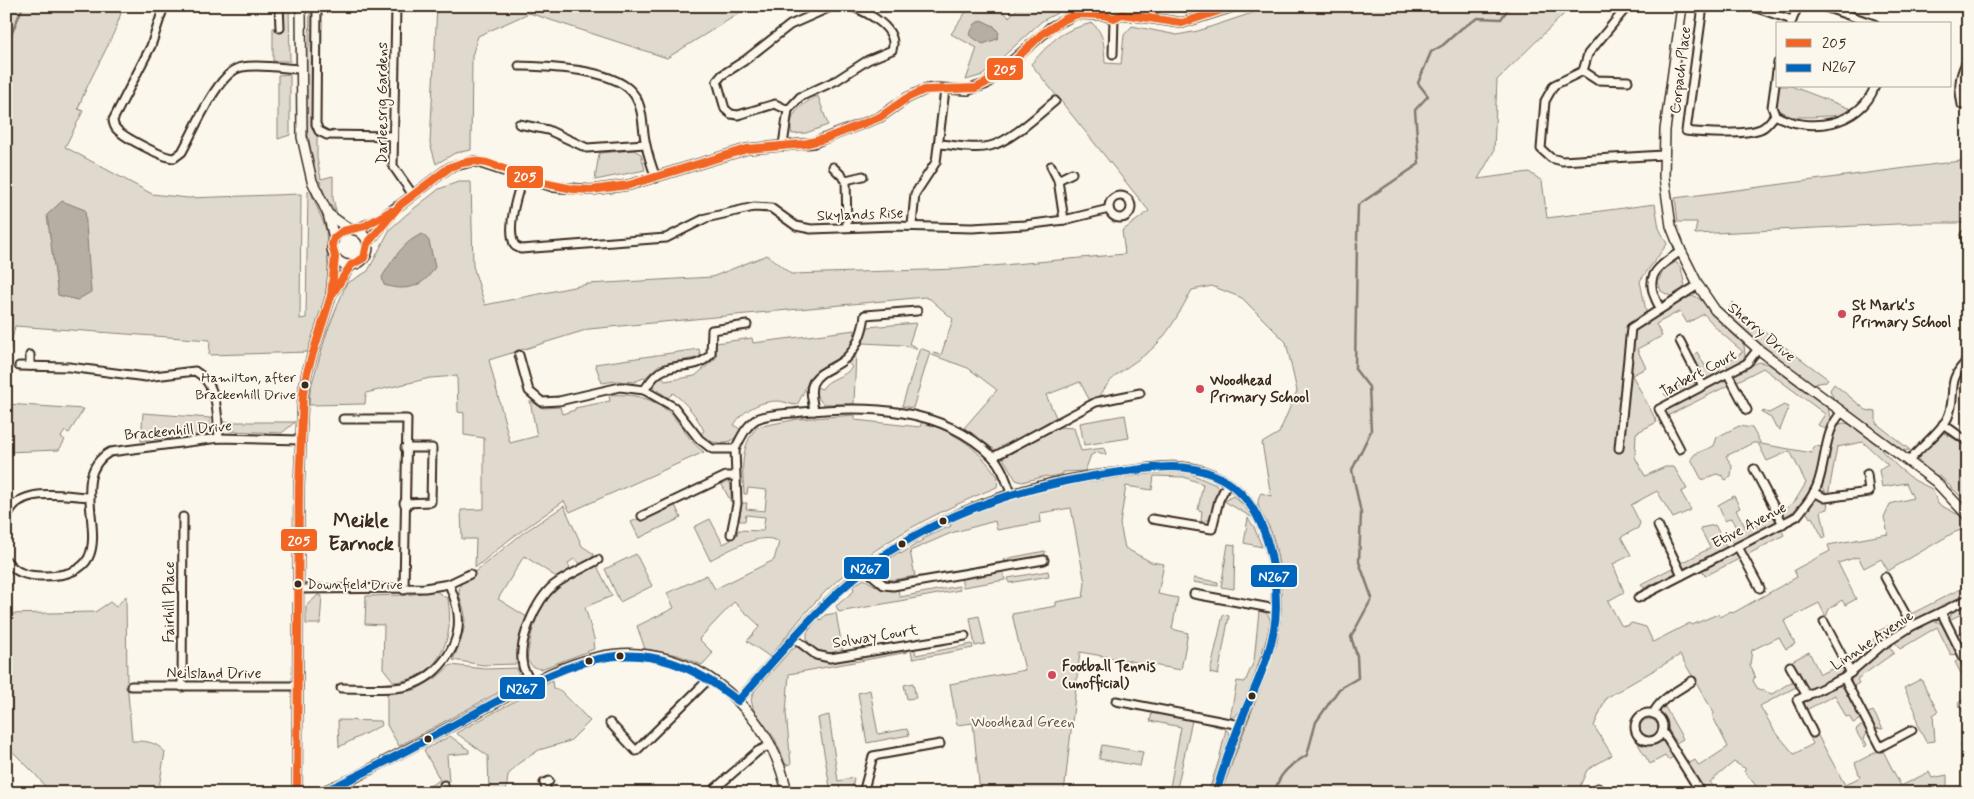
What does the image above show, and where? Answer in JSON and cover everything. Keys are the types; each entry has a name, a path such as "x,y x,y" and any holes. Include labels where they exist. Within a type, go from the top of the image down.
{"street":[{"path":"164,6 151,46 113,120 114,127 120,132 163,156 174,158 182,152 220,83 234,69 250,67 300,69"},
{"path":"280,6 280,28"},
{"path":"301,6 302,137 312,181 328,214 334,238"},
{"path":"317,6 317,128 327,135 393,136"},
{"name":"Darleesrig Gardens","path":"396,6 393,166 413,195"},
{"path":"788,110 775,104 738,115 730,114 725,109 717,87 717,81 722,75 744,61 790,24 833,6"},
{"path":"783,145 788,110 800,97 837,80 868,60 892,50 892,39 883,24 850,6"},
{"path":"297,793 299,488 303,394 307,372 331,296 335,257 332,244 338,234 378,220 450,167 462,163 474,161 486,163 554,187 590,190 628,185 656,178 748,149 824,139 880,117 914,94 933,88 968,90 986,84 1042,34 1063,20 1091,6"},
{"path":"1099,6 1104,15"},
{"path":"1135,6 1157,19"},
{"path":"1076,14 1104,15 1120,13 1182,23 1235,6"},
{"name":"Sherry Drive","path":"1682,6 1663,155 1671,226 1680,252 1698,285 1715,310 1758,349 1909,461 1942,488 1965,512"},
{"name":"Corpach Place","path":"1703,6 1686,131 1709,134 1716,132 1738,134 1763,128 1775,115"},
{"path":"1751,6 1792,22 1798,6"},
{"path":"1822,6 1868,22"},
{"path":"1626,8 1588,54 1583,71 1554,85 1545,101 1542,149 1551,158 1562,161 1663,155"},
{"path":"1113,54 1120,13"},
{"path":"1968,64 1966,63 1960,74 1958,86 1962,106 1968,104"},
{"path":"519,66 564,68 595,74 628,87 640,106 645,144 656,178"},
{"path":"1583,71 1597,80 1628,81"},
{"path":"1776,77 1772,107 1775,115 1800,125 1844,120 1855,114 1870,97 1874,88"},
{"path":"912,226 915,194 933,168 939,144 945,90"},
{"path":"939,144 974,147 992,146 1026,125 1055,101"},
{"path":"519,124 548,130 587,148 645,144"},
{"path":"1051,166 1058,180 1064,220"},
{"path":"833,167 846,180 848,227"},
{"path":"1058,180 1072,173"},
{"path":"846,180 863,176"},
{"name":"Skylands Rise","path":"523,177 514,204 512,239 515,246 521,249 666,238 706,218 754,207 777,211 789,222 803,228 912,226 972,228 1064,220 1109,209"},
{"path":"331,296 351,265 364,258 367,244 400,205"},
{"path":"328,214 365,238 367,244"},
{"path":"1965,235 1968,247"},
{"path":"1660,308 1651,293 1650,280 1656,270 1680,252"},
{"path":"335,257 345,264 351,265"},
{"path":"1619,448 1630,328 1698,285"},
{"path":"814,411 811,390 813,383 818,376 842,362 852,352 860,337 864,315 917,311"},
{"path":"644,390 653,378 666,369 700,364 705,360 711,354 712,330 747,325"},
{"path":"1680,341 1703,386"},
{"name":"Tarbert Court","path":"1680,449 1659,409 1747,363 1758,349"},
{"path":"30,355 30,366"},
{"path":"519,356 529,391 542,402 559,401 620,387 644,390 674,407 699,439 712,449 735,449"},
{"path":"1909,461 1943,424 1952,406 1954,378 1968,360"},
{"path":"19,366 69,367 146,377 195,371 206,379 214,393 219,438"},
{"path":"1728,374 1747,410"},
{"path":"993,457 1096,402 1140,393"},
{"path":"730,534 737,504 735,449 750,425 758,419 814,411 879,409 916,414 966,437 993,457 1002,470 1011,493"},
{"name":"Etive Avenue","path":"1638,598 1797,516 1814,492 1829,433 1834,421 1842,412"},
{"path":"343,418 406,419 404,590"},
{"path":"1943,424 1968,442"},
{"name":"Brackenhill Drive","path":"6,560 16,570 30,576 58,576 76,572 84,566 92,550 90,497 96,463 110,452 219,438 301,440"},
{"path":"404,503 431,502 432,448 405,448"},
{"path":"738,701 820,609 865,570 926,528 967,508 1032,486 1096,474 1157,468 1192,468 1211,474 1227,484 1246,500 1261,521 1269,540 1276,610 1272,641 1216,793"},
{"path":"1754,468 1783,524"},
{"path":"1814,492 1825,498 1869,492 1867,474"},
{"path":"642,516 726,476 735,476"},
{"path":"1152,519 1212,529 1219,500 1227,484"},
{"path":"6,521 13,507 22,498 47,494 90,497"},
{"name":"Fairhill Place","path":"182,687 184,517"},
{"path":"1658,526 1682,575"},
{"path":"1738,547 1760,588"},
{"path":"532,683 523,666 522,654 528,624 537,606 553,586 598,560"},
{"path":"865,570 884,585 893,586 1044,560"},
{"path":"299,589 404,590 449,584 470,574"},
{"path":"1886,577 1912,626"},
{"path":"341,688 404,686 422,680 438,669 446,660 458,625 456,602 449,584"},
{"path":"1194,594 1276,610"},
{"name":"Linnhe Avenue","path":"1806,696 1844,678 1882,646 1912,626 1968,599"},
{"path":"1941,612 1968,666"},
{"path":"1824,622 1851,673"},
{"name":"Solway Court","path":"794,638 816,654 830,658 965,636"},
{"path":"319,793 354,778 532,683 578,662 623,654 648,654 681,665 710,678 738,701 764,732 771,745 780,763 787,793"},
{"path":"1790,666 1806,696 1797,700 1813,732"},
{"path":"610,724 636,751 710,678"},
{"path":"1844,678 1880,747 1912,730"},
{"path":"1653,714 1662,702 1692,682"},
{"name":"Neilsland Drive","path":"131,686 298,686"},
{"path":"1116,701 1240,725"},
{"path":"1663,732 1657,739 1648,742 1636,735 1634,726 1639,717 1644,714 1653,714 1662,723 1663,732 1699,790 1688,793"},
{"path":"863,793 873,756 940,744"},
{"path":"710,793 758,750 771,745"},
{"path":"548,793 544,783 549,780"}],"green space":[{"path":"6,6 123,6 114,32 78,109 83,111 65,147 152,194 188,198 301,194 300,319 306,318 308,191 310,190 326,229 329,285 309,352 209,355 210,340 15,326 6,367"},
{"path":"285,6 289,6 290,61 273,61 273,28 277,27 278,32 283,32"},
{"path":"310,6 314,6 313,131 317,135 317,158 321,179 333,176 333,199 337,214 326,198 320,181 317,182 306,124 306,48 309,48"},
{"path":"437,6 751,6 667,58 529,13 478,36 472,56 471,150 455,153 436,164 430,143"},
{"path":"970,6 997,6 1009,17 1020,6 1070,6 1042,21 983,75 966,80 977,48 951,34"},
{"path":"1273,6 1572,6 1497,80 1494,151 1478,179 1529,172 1542,181 1547,218 1655,204 1659,228 1667,244 1640,281 1647,316 1683,298 1695,296 1744,345 1745,355 1742,362 1729,369 1725,363 1743,352 1719,331 1704,314 1687,323 1680,311 1656,324 1662,336 1637,349 1646,368 1632,375 1657,422 1636,433 1635,457 1645,476 1665,467 1674,467 1687,489 1681,492 1691,510 1673,518 1657,491 1631,505 1640,523 1638,528 1621,537 1631,555 1613,564 1624,592 1608,601 1621,625 1626,626 1632,623 1646,627 1653,642 1690,623 1692,625 1718,614 1720,617 1731,611 1733,613 1797,577 1794,570 1830,551 1828,545 1888,534 1884,517 1890,504 1913,498 1906,483 1882,487 1879,470 1888,465 1863,442 1837,447 1827,494 1821,485 1832,433 1836,425 1849,424 1883,449 1882,451 1899,468 1914,480 1932,489 1938,504 1959,515 1968,525 1968,536 1961,530 1953,533 1888,571 1881,559 1864,568 1858,557 1838,563 1856,599 1845,605 1842,600 1829,609 1826,617 1819,603 1784,621 1795,644 1786,649 1779,637 1752,650 1750,665 1755,676 1753,681 1758,689 1772,694 1791,682 1798,686 1760,706 1774,730 1794,754 1813,744 1810,737 1817,734 1845,785 1860,777 1855,763 1882,749 1901,786 1929,772 1932,778 1947,775 1947,787 1967,786 1968,793 1795,793 1793,790 1768,787 1761,792 1744,771 1746,769 1734,762 1710,782 1715,789 1707,793 1688,764 1695,760 1699,766 1728,747 1713,717 1714,713 1680,655 1606,698 1594,726 1612,755 1587,770 1577,793 1221,793 1277,643 1281,601 1280,572 1271,531 1258,503 1261,493 1271,496 1262,443 1279,433 1297,391 1286,342 1242,298 1212,286 1192,290 1168,331 1158,343 1110,381 1099,399 1090,401 1080,382 1046,395 1056,417 998,452 964,428 997,390 968,368 932,355 933,353 941,355 953,319 930,299 925,297 589,329 489,360 510,443 537,436 530,401 543,408 560,407 562,414 575,410 575,408 610,401 609,395 628,395 654,402 670,413 704,452 570,512 564,501 510,539 475,568 476,539 462,539 461,510 484,509 484,438 464,435 464,413 458,412 457,376 430,378 366,393 365,404 309,405 310,390 327,332 346,284 368,271 390,229 439,189 458,182 471,182 473,266 485,305 588,284 712,277 767,255 791,274 959,269 1125,254 1122,231 1149,211 1031,64 1045,48 1064,33 1092,23 1102,36 1105,63 1121,64 1124,35 1132,26 1177,35 1198,31"},
{"path":"290,74 290,135 278,139 278,75"},
{"path":"1778,88 1796,88 1851,109 1843,115 1790,117 1777,109"},
{"path":"818,96 828,125 806,133 792,134 791,121 797,110"},
{"path":"634,150 641,154 645,170 595,180 599,153"},
{"path":"1968,160 1968,223 1918,223 1695,234 1697,222 1678,222 1675,198"},
{"path":"1676,262 1681,268 1685,286 1682,291 1670,296 1661,291 1658,282 1664,269"},
{"path":"1733,302 1751,322 1828,379 1825,382 1813,384 1754,341 1729,316 1729,310"},
{"path":"916,323 909,344 916,347 916,349 902,345 863,343 864,332 868,327"},
{"path":"855,330 853,341 846,354 821,368 812,376 797,405 771,401 753,407 742,415 734,425 741,430 733,440 727,442 716,443 704,439 699,435 704,431 687,405 673,393 668,398 654,387 655,381 662,375 665,381 695,376 716,358 716,343 752,338 753,343"},
{"path":"920,348 930,352 913,408 902,406"},
{"path":"699,349 701,357 659,365 646,377 634,382 616,381 602,383 595,364"},
{"path":"856,351 854,404 823,404 816,395 816,387 822,389 829,382 849,371 852,367 847,362"},
{"path":"1697,352 1708,371 1719,366 1722,372 1708,380 1704,378 1692,357"},
{"path":"1759,362 1769,364 1828,407 1830,418 1825,429 1818,425 1825,414 1763,368 1736,382 1732,375"},
{"path":"1727,378 1731,384 1667,416 1664,410"},
{"path":"1693,379 1695,382 1693,387 1672,398 1664,394"},
{"path":"1834,384 1866,410 1876,412 1876,423 1910,450 1903,451 1834,400 1830,390"},
{"path":"6,404 84,409 69,433 65,431 61,437 65,440 59,450 6,452"},
{"path":"1784,405 1789,407 1780,430 1776,428 1771,418 1762,413 1763,411 1769,413"},
{"path":"143,413 210,418 210,429 206,434 141,441"},
{"path":"855,415 855,420 920,427 922,421 956,436 974,449 990,466 998,477 997,487 929,518 886,543 865,558 819,598 797,622 770,657 747,641 760,626 734,602 699,639 713,653 702,665 678,655 645,649 637,626 674,608 667,593 707,575 715,589 774,560 779,542 772,539 763,539 754,540 710,560 694,527 710,519 723,544 731,540 730,537 737,535 738,530 763,531 765,517 746,515 745,521 739,521 742,503 747,503 746,509 765,511 767,490 748,488 747,494 744,494 743,458 751,435 757,427 798,419"},
{"path":"1125,415 1129,438 1084,445 1080,423"},
{"path":"224,422 295,422 282,433 229,431 224,427"},
{"path":"1739,426 1752,428 1761,444 1812,453 1814,446 1822,447 1815,478 1807,496 1801,504 1784,518 1781,512 1795,501 1806,483 1790,451 1767,461 1758,443 1753,443 1726,456 1732,466 1731,477 1725,480 1723,476 1716,474 1702,480 1691,459 1695,454 1714,446 1717,437"},
{"path":"1057,427 1074,428 1081,451 1104,448 1106,455 1098,452 1091,455 1085,471 1063,472 1063,474 1022,482 1016,480 1003,458"},
{"path":"1943,432 1968,447 1968,504 1940,476 1935,476 1917,459"},
{"name":"Woodhead Green","path":"1168,472 1189,473 1216,485 1219,491 1211,518 1204,522 1201,521 1202,511 1198,510 1203,484 1184,477 1154,476 1152,490 1126,486 1120,524 1125,548 1151,562 1164,564 1158,594 1178,598 1172,629 1188,633 1181,670 1080,652 1064,793 980,793 973,723 957,725 950,684 1025,670 1012,614 1056,606 1056,602 1083,597 1085,583 1071,508 1040,513 1041,522 997,530 995,521 951,533 910,551 915,576 894,580 880,579 877,572 880,565 899,552 901,554 927,537 951,526 950,523 1004,502 1030,494 1084,483"},
{"path":"720,481 726,481 731,484 731,502"},
{"path":"1233,496 1244,505 1253,518 1224,501"},
{"path":"1734,496 1740,508 1736,510 1747,530 1775,515 1778,521 1733,544 1730,538 1739,533 1731,518 1725,521 1718,505"},
{"path":"1817,499 1827,501 1828,509 1821,511 1826,537 1823,538 1812,517 1810,518 1806,511"},
{"path":"674,503 681,518 639,538 631,522"},
{"path":"564,506 582,546 594,554 592,558 581,564 574,559 568,563 570,569 558,578 524,556 498,599 527,617 519,649 518,664 483,665 453,660 465,623 465,613 459,592 461,583 523,533"},
{"path":"1248,518 1254,527 1262,547 1244,543"},
{"path":"1715,525 1727,548 1683,570 1680,564 1710,548 1700,528"},
{"path":"1781,529 1784,535 1747,555 1743,549"},
{"path":"1228,544 1235,545 1234,589 1221,587"},
{"path":"1045,551 1045,555 1005,562 1004,559"},
{"path":"1737,551 1741,558 1705,576 1702,569"},
{"path":"636,554 652,586 620,602 605,569"},
{"path":"596,564 612,596 585,607 595,642 593,643 594,649 541,669 533,667 527,660 534,625 539,612 555,591"},
{"path":"1674,567 1677,573 1644,588 1641,584"},
{"path":"1003,571 1005,580 963,587 961,578"},
{"path":"1048,571 1049,576 1009,583 1008,578"},
{"path":"1194,578 1218,582 1218,586 1193,582"},
{"path":"864,579 881,589 898,590 900,597 959,586 960,590 839,612 836,606 854,591 853,586"},
{"path":"1968,585 1968,594 1913,622 1909,615"},
{"path":"436,591 448,599 450,614 446,642 433,665 410,679 394,682 383,668 384,625 365,624 366,596 406,595"},
{"path":"318,595 322,596 320,624 306,624 306,606"},
{"path":"126,596 127,681 132,741 154,744 165,752 158,793 50,793 36,775 6,745 6,614 95,612 110,602 116,607"},
{"path":"1968,603 1968,611 1949,620 1952,611"},
{"path":"1259,611 1269,616 1270,620 1270,630 1264,653 1240,710 1236,716 1230,718 1237,681 1245,682 1254,661"},
{"path":"836,613 843,652 827,653 814,648 807,640 807,633 818,618 821,620 825,615"},
{"path":"1223,615 1229,616 1218,675 1210,673"},
{"path":"979,616 985,644 975,646 970,618"},
{"path":"1904,618 1908,626 1880,643 1851,668 1847,661 1876,637 1875,633"},
{"path":"1931,621 1936,621 1945,627 1958,654 1951,655 1937,627 1900,649 1895,642"},
{"path":"1963,631 1968,644 1962,647 1956,635"},
{"path":"972,644 973,648 913,659 910,648 914,647 916,655"},
{"path":"1889,646 1894,653 1857,679 1859,683 1852,687 1853,675"},
{"path":"796,647 817,659 828,661 850,660 907,649 908,652 789,674 786,713 791,764 786,765 775,739 754,711 751,700 755,690 790,651"},
{"path":"1809,652 1820,674 1841,665 1844,672 1815,688 1806,688 1792,661"},
{"path":"1960,659 1968,673 1968,687 1955,662"},
{"path":"451,665 485,669 517,668 519,677 512,685 399,746 387,725 387,694 415,690 436,678"},
{"path":"1921,679 1938,712 1933,715 1935,741 1926,742 1918,726 1915,710 1904,688"},
{"path":"552,681 553,688 561,691 590,721 570,741 539,750 519,763 508,775 506,793 489,793 488,756 456,733"},
{"path":"913,683 916,698 907,699 904,685"},
{"path":"1837,686 1841,686 1846,690 1861,719 1853,723 1849,716 1846,717 1835,695 1806,710 1803,703"},
{"path":"870,690 878,734 907,729 909,735 867,743 858,693"},
{"path":"1968,697 1968,733 1965,734 1964,714 1958,703"},
{"path":"1665,707 1683,739 1676,743 1658,711"},
{"path":"1873,711 1883,729 1874,728 1866,714"},
{"path":"1152,713 1192,720 1176,793 1169,793 1181,727 1150,721"},
{"path":"829,715 838,781 854,778 851,793 831,793 818,718"},
{"path":"1649,719 1655,722 1658,728 1655,734 1649,737 1643,734 1640,728 1643,722"},
{"path":"338,720 381,721 382,725 339,747"},
{"path":"1194,720 1223,726 1226,729"},
{"path":"1864,725 1867,733 1864,739 1867,745 1865,747 1856,731 1857,728"},
{"path":"1226,729 1230,734 1210,793 1208,793 1219,760"},
{"path":"450,736 469,750 469,753 447,755 449,782 428,793 417,793 440,780 424,750"},
{"path":"1659,741 1665,742 1675,756 1668,760 1665,756 1650,764 1638,744 1648,745"},
{"path":"1102,745 1143,752 1140,766 1099,759"}],"shaded area":[{"path":"981,20 994,26 999,33 997,39 983,44 969,35 975,24"},
{"path":"62,201 85,210 91,292 77,300 58,295 47,215"},
{"path":"423,234 429,241 435,267 431,274 420,283 407,288 384,285 382,277 394,258 410,241"}],"waterway":[{"path":"6,47 23,6"},
{"path":"1357,240 1358,205 1419,164 1415,110 1428,96 1418,83 1431,52 1478,18 1501,19 1510,6"},
{"path":"1275,793 1279,780 1286,770 1307,755 1316,722 1339,689 1358,678 1357,656 1351,637 1372,598 1359,562 1361,513 1352,470 1371,431 1369,387 1355,369 1357,243"}],"transit line":[{"name":"205","path":"297,793 299,487 303,394 307,372 331,296 351,265 364,258 367,244 400,205 450,167 474,161 487,163 543,183 573,189 591,190 629,185 747,149 804,144 824,139 880,117 907,98 924,90 976,88 997,77 1042,34 1063,20 1077,14 1103,15 1114,18 1122,14 1182,23 1234,6"},
{"name":"205","path":"331,297 335,257 332,244 334,238 343,231 365,226 391,211"},
{"name":"N267","path":"320,793 381,764 516,691 579,664 610,657 640,656 671,662 703,677 738,701 828,602 868,567 917,535 944,521 1000,498 1089,477 1167,467 1191,468 1214,475 1231,485 1245,498 1256,513 1264,531 1273,569 1276,607 1270,647 1261,674 1233,741 1216,793"}],"place":[{"name":"St Mark's Primary School","path":"1842,314"},
{"name":"Hamilton, after Brackenhill Drive","path":"305,385"},
{"name":"Woodhead Primary School","path":"1200,389"},
{"name":"Downfield Drive","path":"298,584"},
{"name":"Football Tennis (unofficial)","path":"1052,675"}],"district":[{"name":"Meikle Earnock","path":"361,532"}]}
